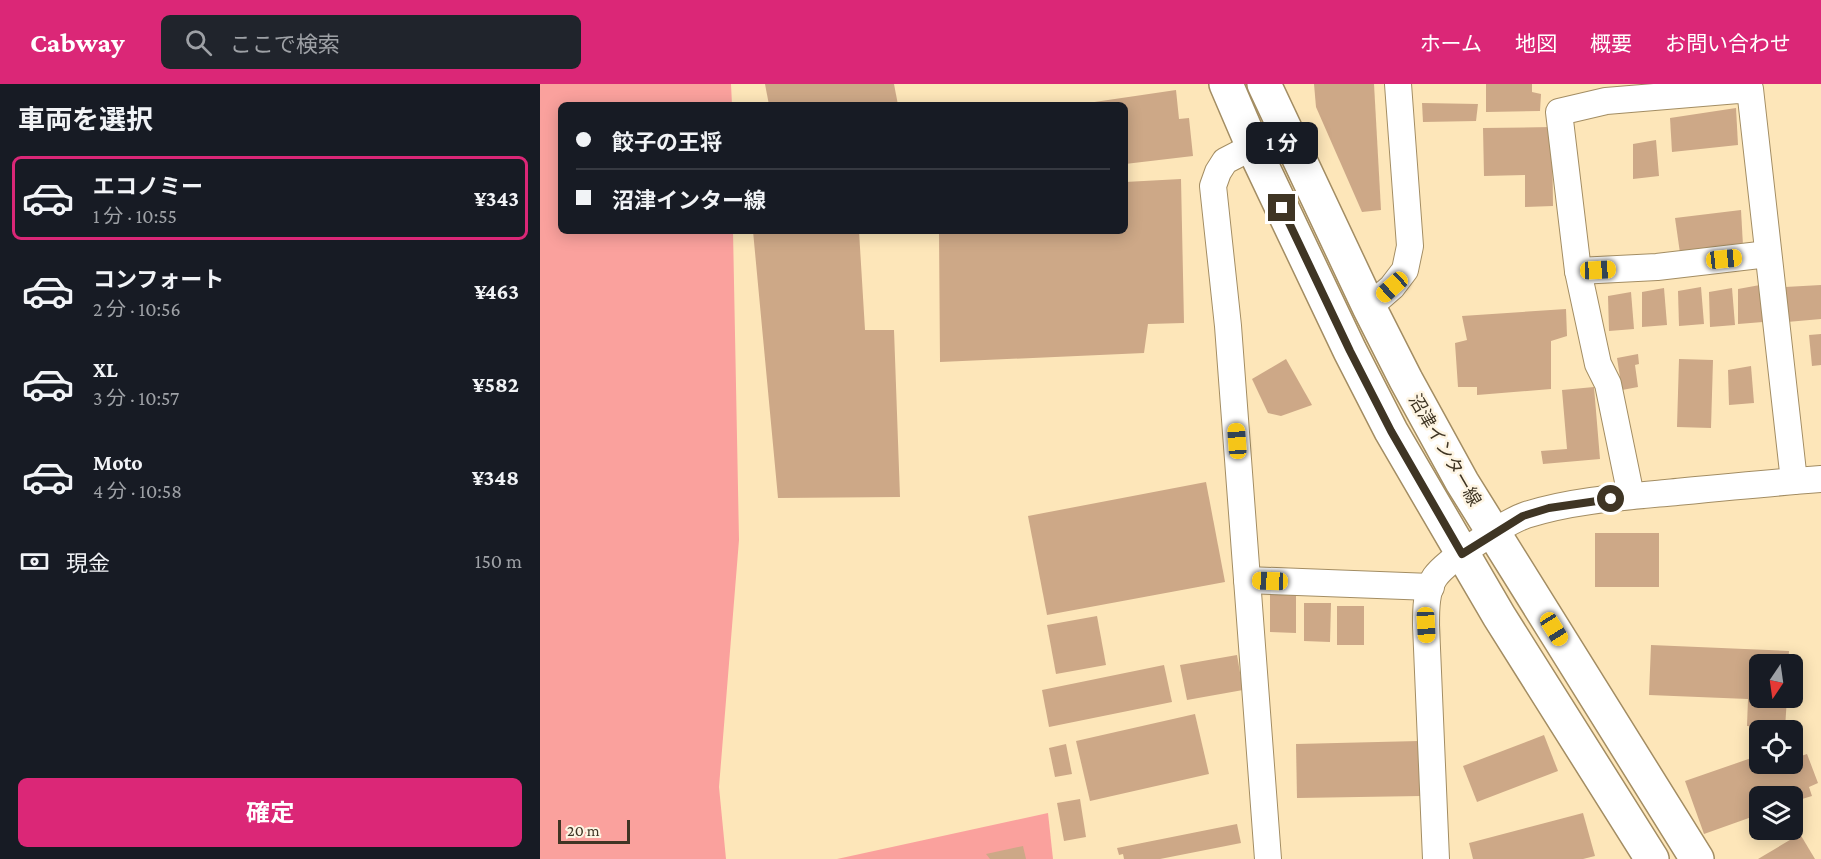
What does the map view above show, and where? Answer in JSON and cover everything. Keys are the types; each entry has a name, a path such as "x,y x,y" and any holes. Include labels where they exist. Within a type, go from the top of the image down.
{"main road":[{"name":"沼津インター線","path":"1226,84 1253,147 1350,351 1386,421 1462,554 1652,859"},
{"name":"沼津インター線","path":"1264,84 1369,307 1462,482 1697,859"}],"street":[{"path":"1369,307 1392,287 1406,270 1410,246 1398,84"},
{"path":"1631,496 1608,384 1598,364 1578,271 1559,112 1606,92 1750,89 1794,481"},
{"path":"1268,859 1228,326 1213,186 1225,161 1284,130"},
{"path":"1578,271 1657,267 1768,254"},
{"path":"1436,859 1426,625 1427,601 1435,577 1462,554 1494,533 1523,516 1549,508 1631,496 1821,479"},
{"path":"1247,580 1431,587"}],"shaded area":[{"path":"540,84 731,84 732,102 558,102 558,234 733,234 739,540 719,787 726,859 540,859"},
{"path":"1048,813 1053,859 837,859"}],"building":[{"path":"765,84 894,84 897,102 768,102"},
{"path":"1314,84 1374,84 1381,210 1362,212 1316,107"},
{"path":"1486,84 1532,84 1532,92 1541,94 1540,111 1486,112"},
{"path":"1176,90 1179,119 1189,118 1193,156 1128,164 1128,102 1094,102"},
{"path":"1422,103 1478,104 1476,121 1423,122"},
{"path":"1736,108 1738,145 1672,152 1670,118"},
{"path":"1552,127 1553,206 1525,207 1525,175 1484,176 1483,128"},
{"path":"1656,140 1659,176 1633,179 1633,144"},
{"path":"1181,179 1184,323 1148,324 1144,353 940,362 939,234 1128,234 1128,182"},
{"path":"1741,210 1743,246 1680,253 1675,218"},
{"path":"753,234 859,234 865,330 894,330 900,497 778,498"},
{"path":"1760,285 1763,322 1738,324 1738,289"},
{"path":"1821,285 1821,319 1787,322 1785,287"},
{"path":"1701,287 1704,324 1679,326 1678,291"},
{"path":"1664,288 1667,325 1642,327 1642,292"},
{"path":"1732,288 1735,325 1710,327 1709,292"},
{"path":"1631,292 1634,329 1609,331 1608,296"},
{"path":"1566,309 1567,336 1551,341 1551,389 1477,395 1477,387 1458,387 1455,343 1467,340 1462,316"},
{"path":"1821,334 1821,365 1812,366 1809,335"},
{"path":"1638,354 1639,364 1635,365 1638,387 1622,390 1617,358"},
{"path":"1286,359 1312,405 1281,416 1268,413 1252,379"},
{"path":"1679,359 1713,360 1711,428 1677,427"},
{"path":"1751,366 1754,403 1729,405 1728,370"},
{"path":"1594,387 1600,459 1543,464 1541,451 1567,449 1562,390"},
{"path":"1206,482 1225,582 1047,615 1028,516"},
{"path":"1595,533 1659,533 1659,587 1595,587"},
{"path":"1270,593 1296,594 1296,633 1270,632"},
{"path":"1304,603 1331,603 1330,642 1304,641"},
{"path":"1337,606 1364,606 1364,645 1337,645"},
{"path":"1097,616 1106,665 1056,674 1047,625"},
{"path":"1651,645 1789,651 1789,654 1749,654 1749,708 1786,708 1786,720 1749,720 1749,726 1747,726 1748,699 1649,695"},
{"path":"1237,655 1243,690 1187,700 1180,665"},
{"path":"1164,665 1172,702 1049,727 1042,690"},
{"path":"1195,714 1209,774 1090,801 1076,741"},
{"path":"1544,735 1558,771 1477,802 1463,766"},
{"path":"1419,741 1421,796 1297,798 1296,744"},
{"path":"1066,744 1072,774 1055,777 1049,748"},
{"path":"1807,754 1818,783 1809,787 1812,796 1803,799 1803,786 1749,786 1749,818 1704,834 1685,781 1749,759 1749,774 1803,774 1803,755"},
{"path":"1080,799 1086,837 1064,841 1057,803"},
{"path":"1583,813 1595,856 1583,859 1473,859 1469,843"},
{"path":"1237,824 1241,843 1160,859 1124,859 1123,854 1119,855 1117,848"},
{"path":"1803,839 1815,859 1758,859 1790,840"},
{"path":"1023,846 1026,859 990,859 986,854"}],"route":[{"path":"1282,208 1391,431 1462,554 1523,516 1549,508 1611,499"}]}
